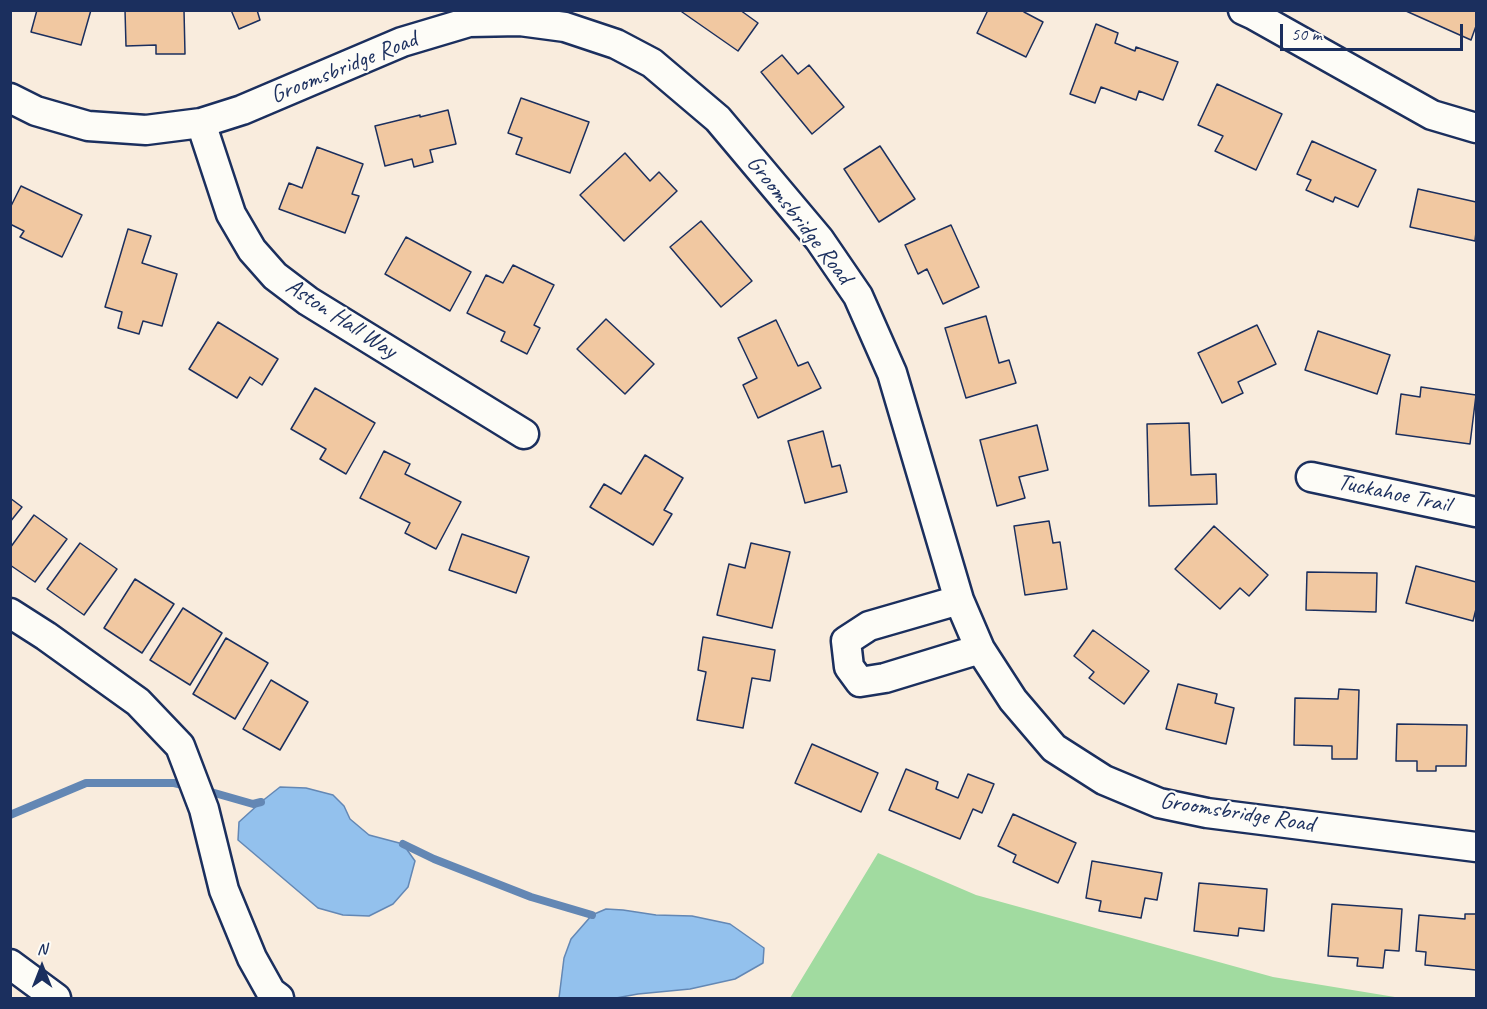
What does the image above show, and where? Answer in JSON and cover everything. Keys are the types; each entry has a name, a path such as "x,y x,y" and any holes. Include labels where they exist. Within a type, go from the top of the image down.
{"street":[{"path":"1243,10 1432,115 1476,128"},
{"name":"Groomsbridge Road","path":"10,98 36,111 88,126 146,130 201,123 242,110 402,42 469,22 520,21 565,27 616,44 652,63 718,120 819,239 858,296 892,373 959,600 980,649 1013,700 1054,748 1104,780 1159,803 1207,813 1476,847"},
{"name":"Aston Hall Way","path":"201,123 231,214 252,250 275,276 308,301 524,434"},
{"name":"Tuckahoe Trail","path":"1311,477 1476,512"},
{"path":"959,600 869,626 846,641 849,667 860,682 885,678 980,649"},
{"path":"10,613 138,702 180,746 204,809 224,890 252,958 271,996"},
{"path":"10,964 56,999"}],"green space":[{"path":"878,853 976,895 1273,977 1401,998 790,998"}],"water":[{"path":"280,787 306,788 333,795 344,806 350,819 369,835 403,844 415,861 408,887 393,904 369,916 343,915 318,908 238,840 239,822"},
{"path":"606,909 656,915 692,916 730,924 764,948 763,963 735,979 690,989 616,998 559,998 564,958 571,939 592,915"}],"building":[{"path":"37,10 91,10 81,45 31,32"},
{"path":"125,10 184,10 185,54 156,54 156,45 126,46"},
{"path":"231,10 257,10 260,20 239,29"},
{"path":"683,10 740,10 758,23 738,51 682,12"},
{"path":"988,10 1025,10 1024,12 1043,22 1026,57 977,33"},
{"path":"1476,10 1476,26 1471,40 1406,11"},
{"path":"1096,24 1118,33 1115,43 1135,51 1136,47 1178,62 1163,100 1139,91 1136,100 1101,87 1095,103 1070,94"},
{"path":"782,55 798,74 809,65 844,107 812,134 761,72"},
{"path":"1217,84 1282,114 1256,170 1215,151 1223,136 1198,125"},
{"path":"521,98 589,122 570,173 516,154 522,138 508,133"},
{"path":"448,110 456,144 430,150 433,162 414,167 412,159 385,166 375,126"},
{"path":"1312,141 1376,170 1358,207 1335,197 1333,202 1306,190 1311,180 1297,174"},
{"path":"880,146 915,199 879,222 844,169"},
{"path":"317,147 363,164 352,194 359,196 345,233 279,209 289,183 302,188"},
{"path":"625,153 650,181 659,172 677,191 624,241 580,195"},
{"path":"21,186 82,215 62,257 20,237 24,231 10,224 10,208"},
{"path":"1418,189 1476,202 1475,241 1410,227"},
{"path":"701,221 752,281 721,307 670,247"},
{"path":"951,225 979,287 943,304 927,269 918,274 905,245"},
{"path":"128,229 151,236 142,263 177,274 162,326 143,321 139,334 118,328 122,312 105,307"},
{"path":"406,237 471,272 450,311 385,274"},
{"path":"513,265 554,285 534,325 540,328 527,354 501,341 505,332 467,313 486,275 503,283"},
{"path":"986,316 999,363 1009,360 1016,383 966,398 945,328"},
{"path":"606,319 654,364 625,394 577,349"},
{"path":"776,320 798,366 808,362 821,388 758,418 743,385 757,378 738,338"},
{"path":"218,322 278,359 262,385 250,377 237,398 189,369"},
{"path":"1257,325 1276,364 1238,382 1243,393 1222,403 1198,353"},
{"path":"1318,331 1390,355 1377,394 1305,370"},
{"path":"1421,387 1476,395 1470,444 1396,434 1401,394 1420,397"},
{"path":"315,388 375,423 346,474 320,459 326,449 291,429"},
{"path":"1189,423 1191,475 1216,474 1217,504 1149,506 1147,424"},
{"path":"1037,425 1048,470 1019,477 1025,498 997,506 980,440"},
{"path":"823,431 832,467 840,465 847,492 805,503 788,441"},
{"path":"384,451 410,464 405,474 461,502 436,549 405,533 410,523 360,498"},
{"path":"645,455 683,478 664,510 672,514 653,545 590,507 604,484 621,494"},
{"path":"10,498 22,507 10,522"},
{"path":"34,515 67,539 35,582 10,565 10,548"},
{"path":"1049,521 1053,543 1060,542 1067,589 1025,595 1014,526"},
{"path":"1214,526 1268,575 1249,596 1240,588 1220,609 1175,569"},
{"path":"462,534 529,557 516,593 449,570"},
{"path":"80,543 117,569 84,615 47,589"},
{"path":"751,543 790,552 772,628 717,615 729,564 745,568"},
{"path":"1416,566 1476,582 1476,609 1473,621 1406,603"},
{"path":"1307,572 1377,573 1376,612 1306,610"},
{"path":"135,579 174,604 142,653 104,628"},
{"path":"183,608 222,633 190,685 150,660"},
{"path":"1093,630 1149,671 1124,704 1089,678 1094,672 1074,656"},
{"path":"703,637 775,650 770,681 752,678 743,728 697,720 706,672 698,670"},
{"path":"226,638 268,663 235,719 193,694"},
{"path":"271,680 308,702 280,750 243,729"},
{"path":"1178,684 1217,694 1215,703 1234,708 1226,744 1166,729"},
{"path":"1339,689 1359,690 1357,759 1332,759 1332,746 1294,745 1295,698 1338,699"},
{"path":"1397,724 1467,725 1466,766 1436,766 1436,771 1417,771 1417,761 1396,761"},
{"path":"812,744 878,773 861,812 795,783"},
{"path":"906,769 938,782 936,789 958,798 968,774 994,784 982,813 973,809 960,839 889,810"},
{"path":"1013,814 1076,843 1058,883 1013,862 1016,855 998,846"},
{"path":"1092,861 1162,873 1157,900 1145,898 1141,918 1099,911 1101,901 1086,898"},
{"path":"1199,883 1267,889 1264,931 1239,928 1238,936 1194,931"},
{"path":"1332,904 1402,909 1399,951 1385,950 1383,968 1357,966 1358,958 1328,956"},
{"path":"1465,914 1476,914 1476,970 1425,965 1426,952 1416,951 1419,915 1465,919"}],"waterway":[{"path":"10,815 86,783 174,783 187,786"},
{"path":"204,790 253,804 261,802"},
{"path":"403,844 434,859 531,897 592,915"}]}
